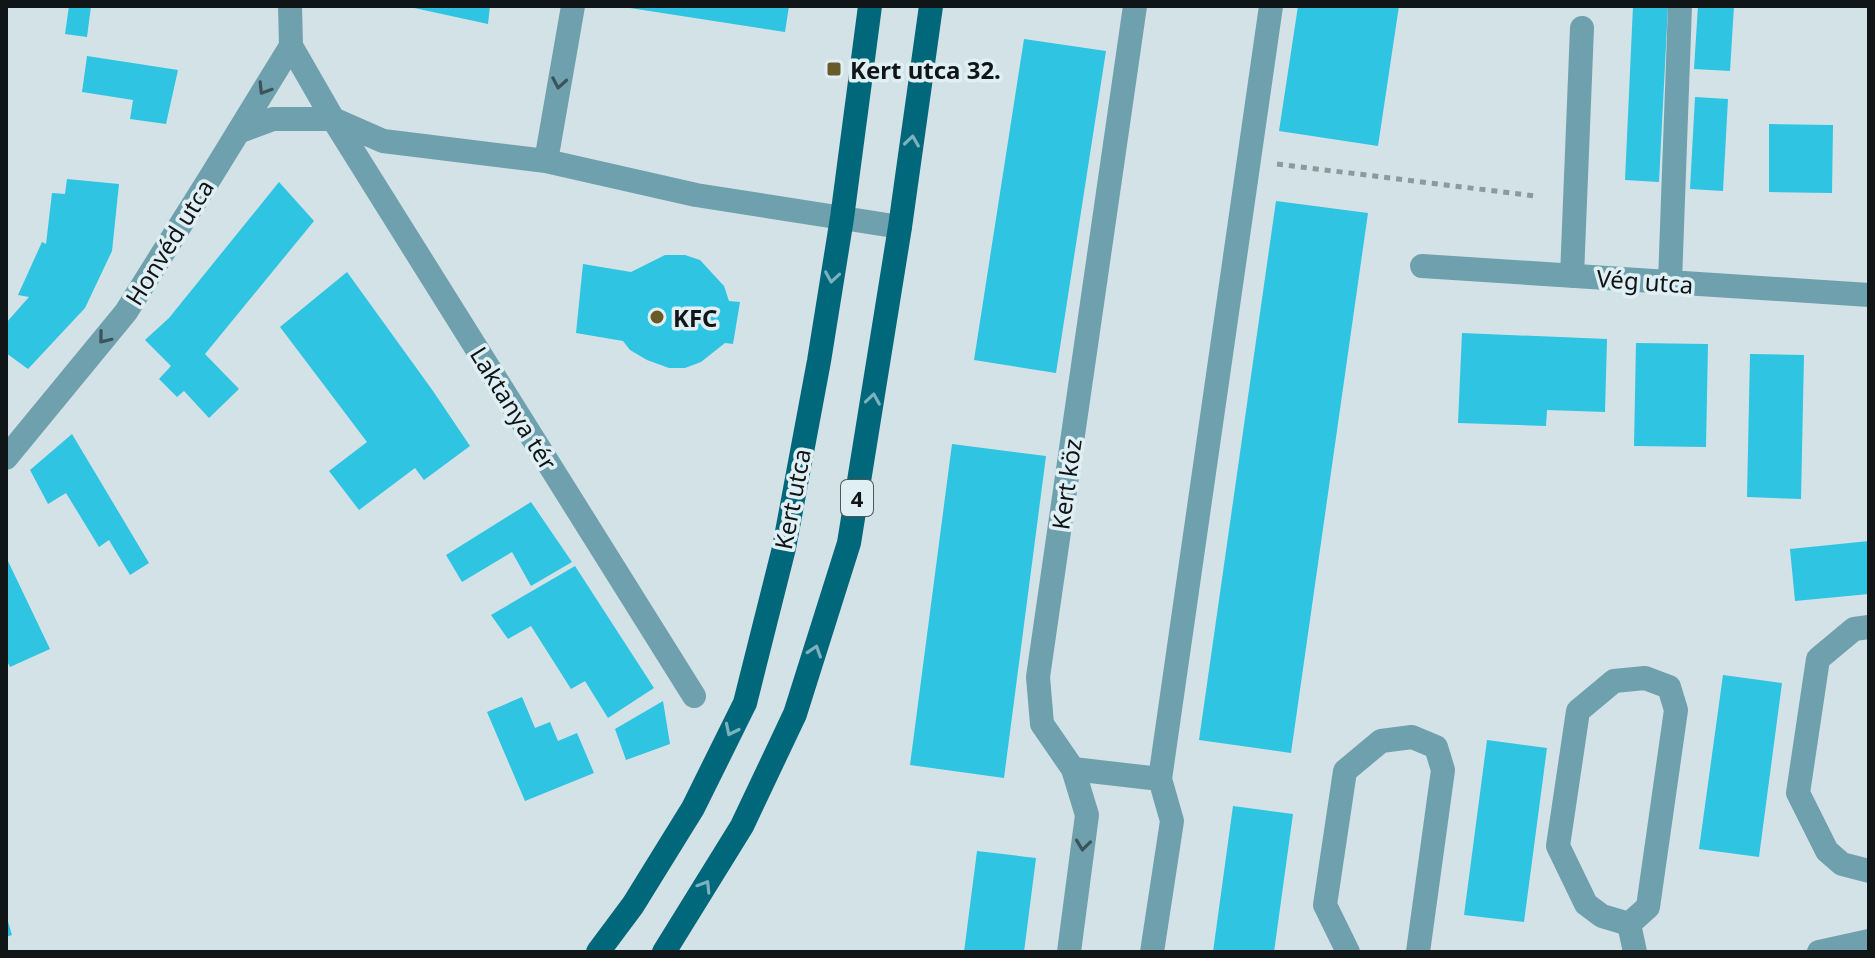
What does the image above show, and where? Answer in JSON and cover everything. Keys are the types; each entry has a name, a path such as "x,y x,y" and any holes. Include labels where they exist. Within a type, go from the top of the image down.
{"main road":[{"name":"Kert utca","path":"598,952 633,905 693,808 745,703 784,548 842,218 870,6"},
{"name":"4","path":"664,952 742,826 795,714 849,543 900,227 931,6"}],"street":[{"path":"290,6 291,46"},
{"path":"546,161 573,6"},
{"name":"Kert köz","path":"1069,952 1087,815 1073,769 1042,724 1038,677 1135,6"},
{"path":"1152,952 1172,821 1160,779 1271,6"},
{"path":"1670,282 1680,6"},
{"path":"1572,276 1582,28"},
{"name":"Laktanya tér","path":"291,46 333,119 694,696"},
{"name":"Honvéd utca","path":"6,458 126,312 291,46"},
{"path":"238,132 273,119 333,119 383,141 546,161 696,195 900,227"},
{"name":"Vég utca","path":"1422,266 1869,295"},
{"path":"1869,627 1854,629 1818,659 1798,793 1827,851 1842,864 1869,871"},
{"path":"1645,678 1669,687 1676,710 1648,907 1629,924 1602,916 1586,904 1558,846 1578,711 1614,681 1645,678"},
{"path":"1348,952 1325,905 1345,771 1381,741 1412,737 1436,747 1443,770 1418,952"},
{"path":"1073,769 1160,779"},
{"path":"1629,924 1635,952"},
{"path":"1819,952 1869,941"}],"path":[{"path":"1248,160 1535,196"}],"building":[{"path":"69,6 91,6 87,37 65,34"},
{"path":"405,6 490,6 488,24"},
{"path":"617,6 789,6 785,32"},
{"path":"1298,6 1399,6 1378,146 1279,131"},
{"path":"1633,6 1668,6 1659,182 1625,180"},
{"path":"1698,6 1734,6 1730,71 1694,69"},
{"path":"1024,39 1106,51 1056,373 974,360"},
{"path":"87,56 178,70 166,124 130,119 133,100 82,92"},
{"path":"1695,97 1728,99 1723,191 1690,189"},
{"path":"1769,124 1833,125 1832,193 1769,192"},
{"path":"67,179 119,184 112,251 85,308 28,369 6,353 6,323 29,297 18,295 42,242 46,244 52,193 65,194"},
{"path":"279,182 314,221 205,354 239,389 209,418 184,391 177,397 159,379 171,366 145,340 169,318"},
{"path":"1276,201 1368,213 1291,753 1199,740"},
{"name":"KFC","path":"665,255 685,255 700,260 724,286 729,301 740,302 733,344 725,343 701,362 685,368 669,368 647,360 630,350 623,341 576,333 583,264 631,272"},
{"path":"347,272 470,446 424,480 415,468 359,510 329,471 367,442 280,327"},
{"path":"1462,333 1607,339 1605,412 1547,410 1546,426 1458,423"},
{"path":"1636,343 1708,344 1706,447 1634,446"},
{"path":"1750,354 1804,355 1801,499 1747,497"},
{"path":"72,434 149,563 130,575 109,540 99,547 66,493 48,504 30,470"},
{"path":"952,444 1046,456 1004,778 910,765"},
{"path":"531,502 572,562 531,586 512,552 462,582 446,555"},
{"path":"1869,541 1869,594 1795,601 1790,549"},
{"path":"6,557 50,649 10,667 6,659"},
{"path":"575,566 654,688 608,718 585,681 571,689 531,626 508,639 491,615"},
{"path":"1723,675 1782,683 1759,857 1699,849"},
{"path":"522,697 535,728 550,722 558,741 577,733 594,773 525,801 487,712"},
{"path":"663,701 670,744 626,760 615,729"},
{"path":"1487,740 1547,748 1524,922 1464,915"},
{"path":"1233,806 1293,814 1274,952 1213,952"},
{"path":"977,851 1036,858 1024,952 964,952"},
{"path":"6,915 12,935 6,937"}],"place":[{"name":"Kert utca 32.","path":"834,69"},
{"name":"KFC","path":"657,317"}]}
